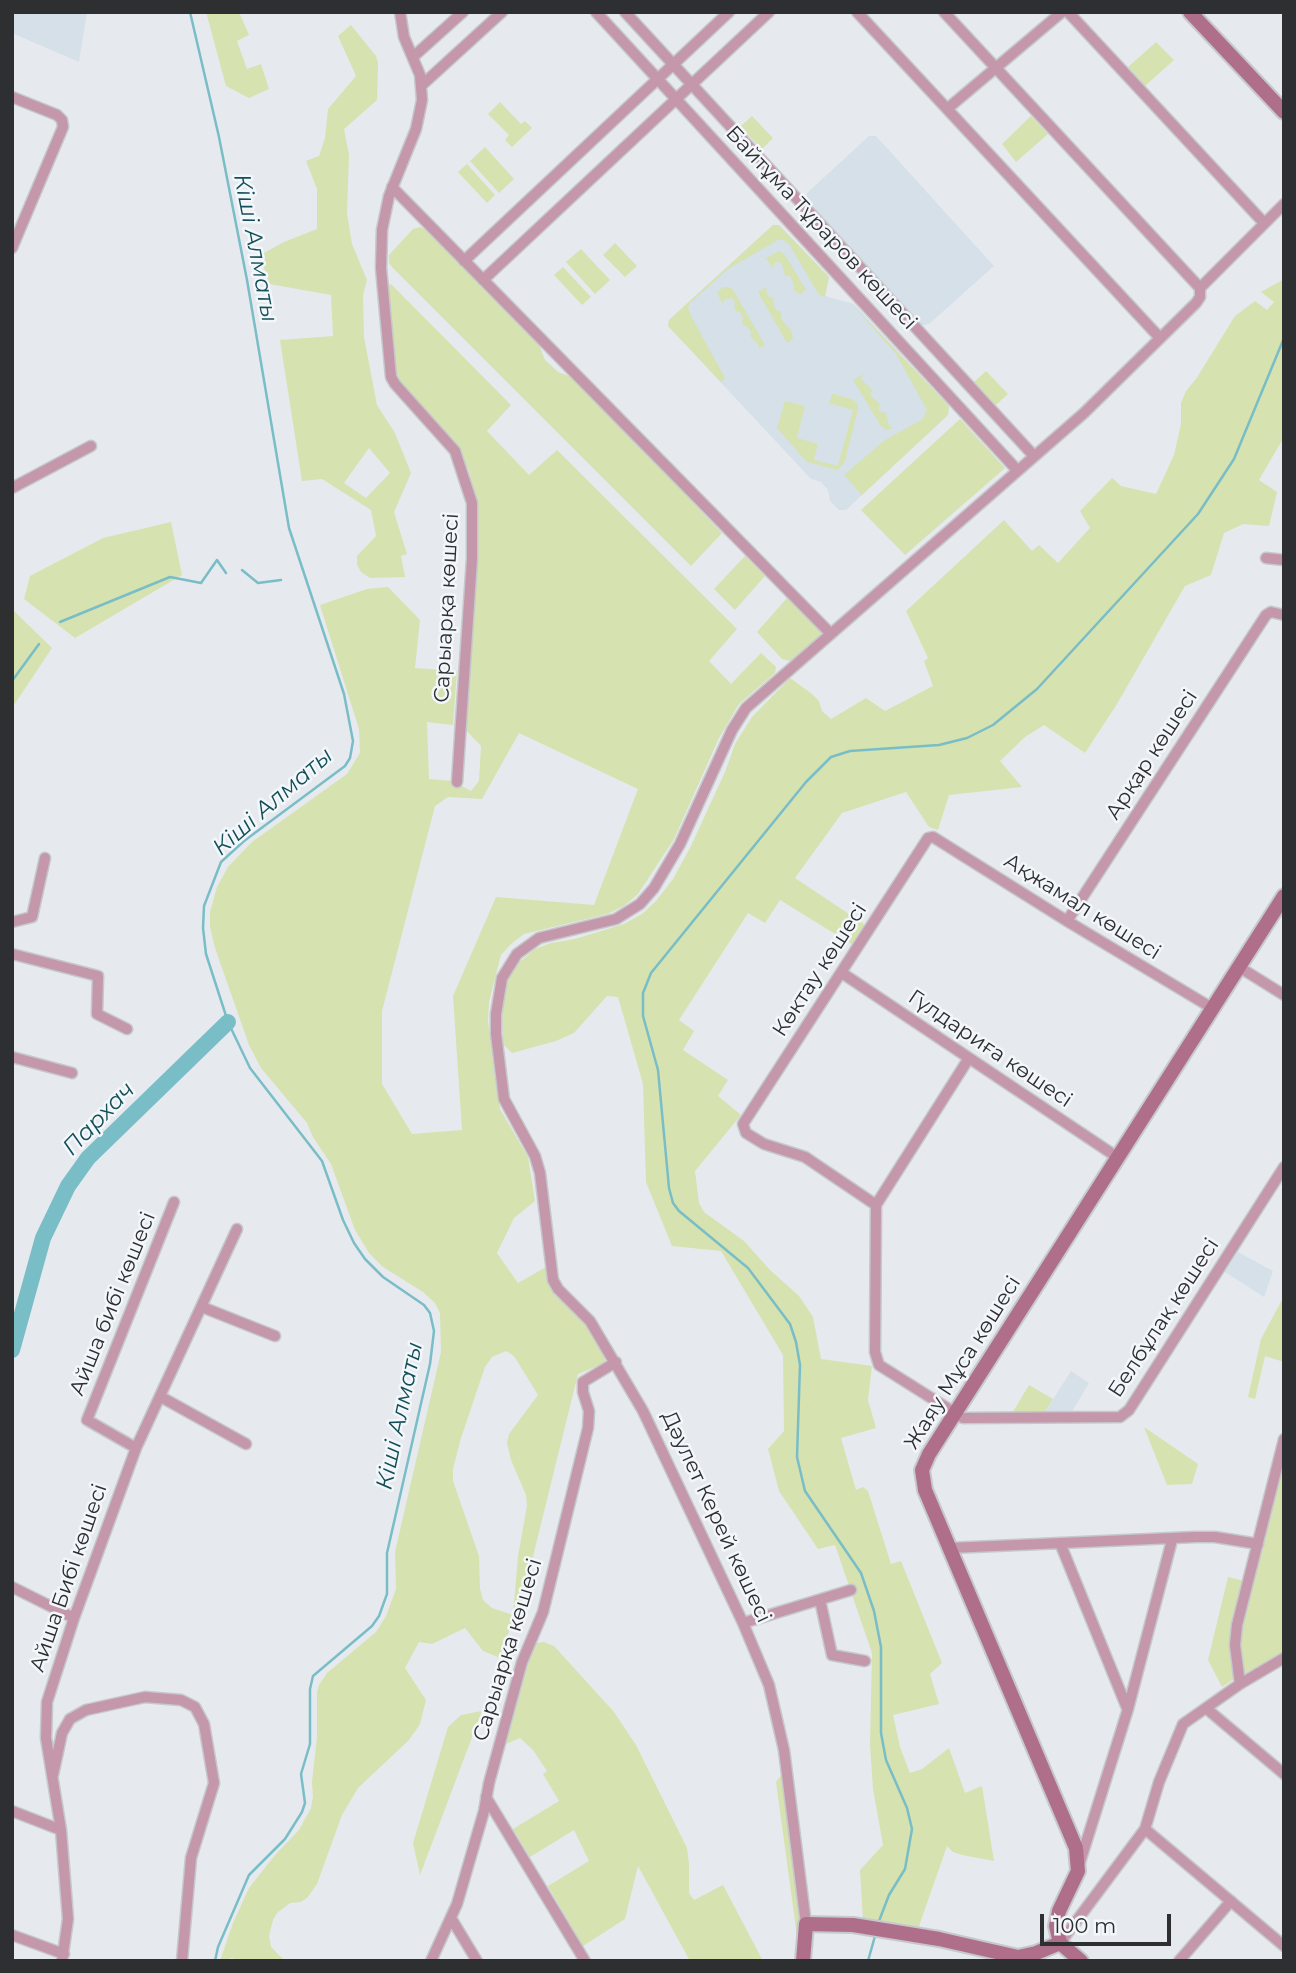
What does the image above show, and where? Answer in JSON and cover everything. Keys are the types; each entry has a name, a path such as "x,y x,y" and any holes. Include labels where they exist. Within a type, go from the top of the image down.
{"street":[{"name":"Сарыарқа көшесі","path":"400,12 402,31 422,85 421,108 416,129 392,187 385,212 381,252 391,377 455,451 472,503 472,559 457,782"},
{"path":"412,57 463,12"},
{"path":"422,85 502,12"},
{"name":"Байтұма Тұраров көшесі","path":"596,12 1017,470"},
{"name":"Байтұма Тұраров көшесі","path":"625,12 1034,456"},
{"path":"464,261 729,12"},
{"path":"483,280 769,12"},
{"path":"858,12 1160,338"},
{"path":"944,12 1200,288"},
{"path":"947,109 1062,12"},
{"path":"1068,12 1264,223"},
{"path":"1190,12 1284,112"},
{"path":"12,97 57,115 64,127 12,248"},
{"path":"392,187 831,634"},
{"name":"Дәулет Керей көшесі","path":"803,1961 806,1924 778,1717 769,1685 743,1623 643,1411 590,1321 558,1289 553,1280 540,1173 532,1147 504,1099 496,1034 498,995 502,978 509,965 527,945 539,938 616,919 648,895 680,844 739,717 766,688 1085,412 1196,303 1200,297 1200,288 1284,205"},
{"path":"12,488 91,446"},
{"path":"1266,558 1284,560"},
{"name":"Арқар көшесі","path":"1067,921 1266,615 1271,611 1284,615"},
{"name":"Ақжамал көшесі","path":"933,837 1212,1008"},
{"name":"Көктау көшесі","path":"876,1205 812,1160 764,1144 746,1133 743,1127 745,1119 928,838 933,837"},
{"path":"12,922 32,917 45,859"},
{"name":"Жаяу Мұса көшесі","path":"1079,1865 1073,1839 925,1490 922,1471 926,1459 954,1414 1284,896"},
{"path":"12,954 98,976 97,1014 127,1029"},
{"path":"1238,967 1284,995"},
{"name":"Гүлдариға көшесі","path":"842,973 1117,1157"},
{"path":"12,1057 72,1073"},
{"path":"954,1414 877,1362 874,1352 876,1205 969,1058"},
{"name":"Белбұлақ көшесі","path":"954,1414 962,1418 1123,1416 1284,1167"},
{"name":"Айша бибі көшесі","path":"136,1448 87,1420 174,1202"},
{"name":"Айша Бибі көшесі","path":"63,1957 68,1919 61,1830 46,1738 47,1702 74,1618 136,1448 237,1229"},
{"path":"202,1307 275,1336"},
{"name":"Сарыарқа көшесі","path":"431,1961 451,1918 479,1831 523,1662 543,1612 588,1428 589,1411 583,1382 616,1362"},
{"path":"161,1397 246,1444"},
{"path":"1240,1684 1235,1645 1237,1625 1284,1439"},
{"path":"950,1548 1205,1537 1258,1544"},
{"path":"1081,1961 1060,1942 1056,1919 1076,1877 1128,1709 1172,1540"},
{"path":"1060,1543 1128,1709"},
{"path":"12,1587 74,1618"},
{"path":"743,1623 851,1590"},
{"path":"820,1600 832,1655 865,1661"},
{"path":"806,1924 865,1927 939,1939 1018,1957 1036,1953 1060,1942 1145,1829 1178,1732 1191,1718 1284,1658"},
{"path":"51,1781 62,1733 70,1719 86,1710 145,1697 181,1700 195,1707 204,1724 214,1783 191,1858 182,1961"},
{"path":"1207,1709 1284,1774"},
{"path":"486,1797 585,1961"},
{"path":"12,1811 61,1830"},
{"path":"1145,1829 1284,1946"},
{"path":"1179,1961 1231,1901"},
{"path":"451,1918 477,1961"},
{"path":"12,1935 63,1957"}],"shaded area":[{"path":"12,12 87,12 79,62 12,33"},
{"path":"869,136 876,136 994,266 929,324 920,326 806,202 807,193"},
{"path":"773,225 779,225 829,277 825,296 854,304 949,406 948,415 846,510 839,510 830,501 828,490 821,482 811,479 668,326 669,320"},
{"path":"1238,1252 1273,1271 1264,1297 1225,1272"},
{"path":"1071,1371 1089,1383 1070,1415 1043,1415"}],"green space":[{"path":"206,12 239,12 249,35 237,41 247,69 261,64 269,89 249,98 226,86"},
{"path":"351,25 376,56 378,63 377,100 344,129 349,155 347,213 352,244 367,280 363,295 364,337 377,405 395,433 411,473 394,512 407,554 401,556 405,577 370,578 361,572 357,565 357,556 376,536 371,510 322,479 302,481 280,340 333,336 331,295 269,284 260,255 317,229 317,189 306,161 319,156 325,138 328,109 356,76 338,36","holes":["369,448 390,473 366,498 344,483"]},
{"path":"1156,42 1174,60 1145,86 1128,67"},
{"path":"500,102 521,124 525,121 532,128 512,147 505,140 509,135 488,114"},
{"path":"752,116 773,138 762,149 740,127"},
{"path":"1031,116 1048,134 1016,162 1002,144"},
{"path":"485,147 514,179 499,193 470,161"},
{"path":"467,164 495,195 487,203 458,172"},
{"path":"773,225 779,225 829,277 825,297 819,295 789,244 783,240 778,240 728,269 690,303 688,308 725,378 721,382 668,326 669,320"},
{"path":"420,227 537,339 545,360 558,372 574,378 722,533 691,566 389,263 389,255 413,229"},
{"path":"615,243 637,266 625,277 603,255"},
{"path":"581,249 610,280 595,294 566,262"},
{"path":"779,251 785,255 806,290 800,294 794,290 790,276 785,276 782,263 773,264 773,269 766,258"},
{"path":"563,267 591,297 582,305 554,275"},
{"path":"1284,279 1284,437 1259,480 1277,492 1269,526 1243,524 1224,533 1211,575 1185,586 1117,704 1085,753 1044,725 1025,737 1000,761 1022,787 949,795 938,830 929,827 906,792 842,813 795,878 864,924 853,945 780,900 765,923 748,913 679,1020 694,1031 683,1050 728,1080 718,1096 741,1115 695,1171 699,1203 704,1212 744,1241 770,1270 799,1296 813,1317 821,1359 872,1366 868,1400 876,1428 841,1438 856,1490 863,1487 868,1491 891,1564 901,1561 942,1663 930,1674 939,1704 893,1715 900,1747 910,1773 922,1769 949,1748 965,1793 982,1786 994,1861 962,1855 947,1846 918,1929 885,1922 863,1921 860,1870 883,1845 873,1789 870,1745 872,1653 835,1545 818,1549 779,1491 768,1449 784,1431 783,1355 721,1251 672,1246 646,1182 643,1084 618,997 607,996 574,1033 512,1053 503,1044 502,1001 506,982 514,967 535,949 624,924 642,914 656,901 673,879 691,846 735,744 752,717 790,678 819,701 822,711 831,719 866,698 885,711 933,686 924,661 928,658 906,611 1004,520 1032,551 1039,545 1058,563 1090,528 1080,511 1112,478 1121,486 1156,494 1174,455 1181,424 1181,403 1186,391 1235,316 1255,301 1267,310 1274,302 1261,292"},
{"path":"391,284 511,405 487,431 529,475 557,450 737,629 709,661 731,684 761,653 776,667 775,673 739,704 719,738 674,839 638,894 624,906 607,914 524,934 501,955 489,1002 488,1021 495,1079 500,1109 528,1157 535,1201 514,1218 497,1253 518,1283 546,1267 549,1285 554,1294 583,1319 604,1354 605,1363 578,1374 520,1609 514,1616 500,1658 483,1651 465,1628 432,1644 419,1642 405,1668 426,1700 420,1724 409,1740 358,1788 342,1815 317,1884 308,1897 301,1902 290,1903 277,1913 273,1920 269,1936 271,1947 285,1961 238,1961 232,1958 220,1961 249,1888 299,1830 311,1808 319,1685 327,1673 376,1632 386,1616 396,1589 395,1552 441,1352 440,1313 435,1303 423,1292 383,1267 369,1253 355,1230 331,1164 307,1123 261,1068 249,1045 210,927 210,912 217,887 228,867 252,842 347,774 360,753 359,729 320,605 367,589 388,587 420,620 415,668 457,671 453,725 427,722 429,779 453,781 471,791 479,781 481,746 463,727 477,512 474,491 469,471 453,442 394,371 386,286","holes":["519,733 638,789 594,905 496,897 453,996 462,1130 412,1134 382,1084 382,1011 435,806 448,797 482,799","506,1351 514,1356 538,1395 509,1434 507,1443 526,1495 527,1506 518,1556 513,1615 492,1608 483,1600 479,1556 453,1481 453,1469 461,1438 485,1367 492,1357"]},
{"path":"723,287 733,290 765,345 758,349 759,345 750,336 748,327 744,326 743,318 740,312 736,311 732,298 724,300 723,304 717,293"},
{"path":"767,287 769,297 773,297 777,311 781,311 782,320 791,330 793,339 787,343 758,292"},
{"path":"851,303 949,406 948,415 862,495 844,475 885,440 923,419 927,410 896,354"},
{"path":"986,371 1008,394 996,405 974,382"},
{"path":"863,374 861,379 872,390 870,395 880,404 878,409 886,413 889,426 894,428 886,430 881,426 853,380"},
{"path":"832,394 852,399 857,403 858,409 845,461 838,470 807,462 777,428 785,401 805,406 797,438 818,444 814,460 838,466 853,410 829,403"},
{"path":"960,419 1005,468 905,555 861,510"},
{"path":"171,522 182,575 75,638 24,599 30,576 103,538"},
{"path":"745,556 765,576 735,610 714,589"},
{"path":"787,598 818,624 822,632 820,637 790,661 782,659 757,632"},
{"path":"12,609 52,648 12,708"},
{"path":"1284,1296 1284,1362 1265,1356 1255,1399 1248,1397 1261,1339"},
{"path":"1029,1385 1053,1399 1043,1415 1011,1415"},
{"path":"1144,1427 1198,1464 1192,1484 1167,1485"},
{"path":"1284,1460 1284,1652 1244,1674 1240,1644 1243,1620"},
{"path":"1228,1577 1245,1581 1231,1638 1234,1679 1222,1687 1208,1660"},
{"path":"544,1642 554,1646 614,1712 636,1745 687,1848 689,1893 694,1900 723,1885 763,1961 690,1961 638,1866 625,1919 583,1946 548,1886 589,1861 574,1830 530,1857 513,1829 559,1801 543,1774 547,1771 533,1750 520,1738 506,1744 532,1650 537,1643"},
{"path":"482,1711 420,1875 413,1843 448,1727 461,1715"},
{"path":"783,1773 800,1920 799,1961 794,1961 797,1936 776,1782"}],"waterway":[{"name":"Кіші Алматы","path":"190,12 219,137 247,280 289,528 344,694 353,741 350,758 345,766 244,841 221,862 204,906 206,954 228,1022 250,1068 322,1161 354,1243 383,1277 424,1305 430,1313 434,1331 430,1364 387,1553 387,1594 372,1626 313,1676 310,1689 310,1744 301,1774 305,1803 302,1812 285,1839 249,1875 218,1947 215,1961"},
{"path":"879,1921 889,1895 905,1869 912,1829 907,1808 886,1760 881,1733 881,1647 874,1611 861,1573 805,1491 797,1457 800,1365 790,1324 748,1268 679,1211 673,1203 669,1188 658,1070 643,1016 643,993 651,973 806,782 831,757 850,751 939,745 967,738 993,725 1037,689 1198,514 1234,459 1284,338"},
{"name":"Пархач","path":"60,622 170,577 201,583 217,560 226,573"},
{"name":"Пархач","path":"242,570 258,583 281,580"},
{"name":"Пархач","path":"12,681 39,644"},
{"name":"Пархач","path":"12,1350 43,1238 68,1186 88,1158 228,1022"},
{"path":"868,1961 875,1936"}]}
